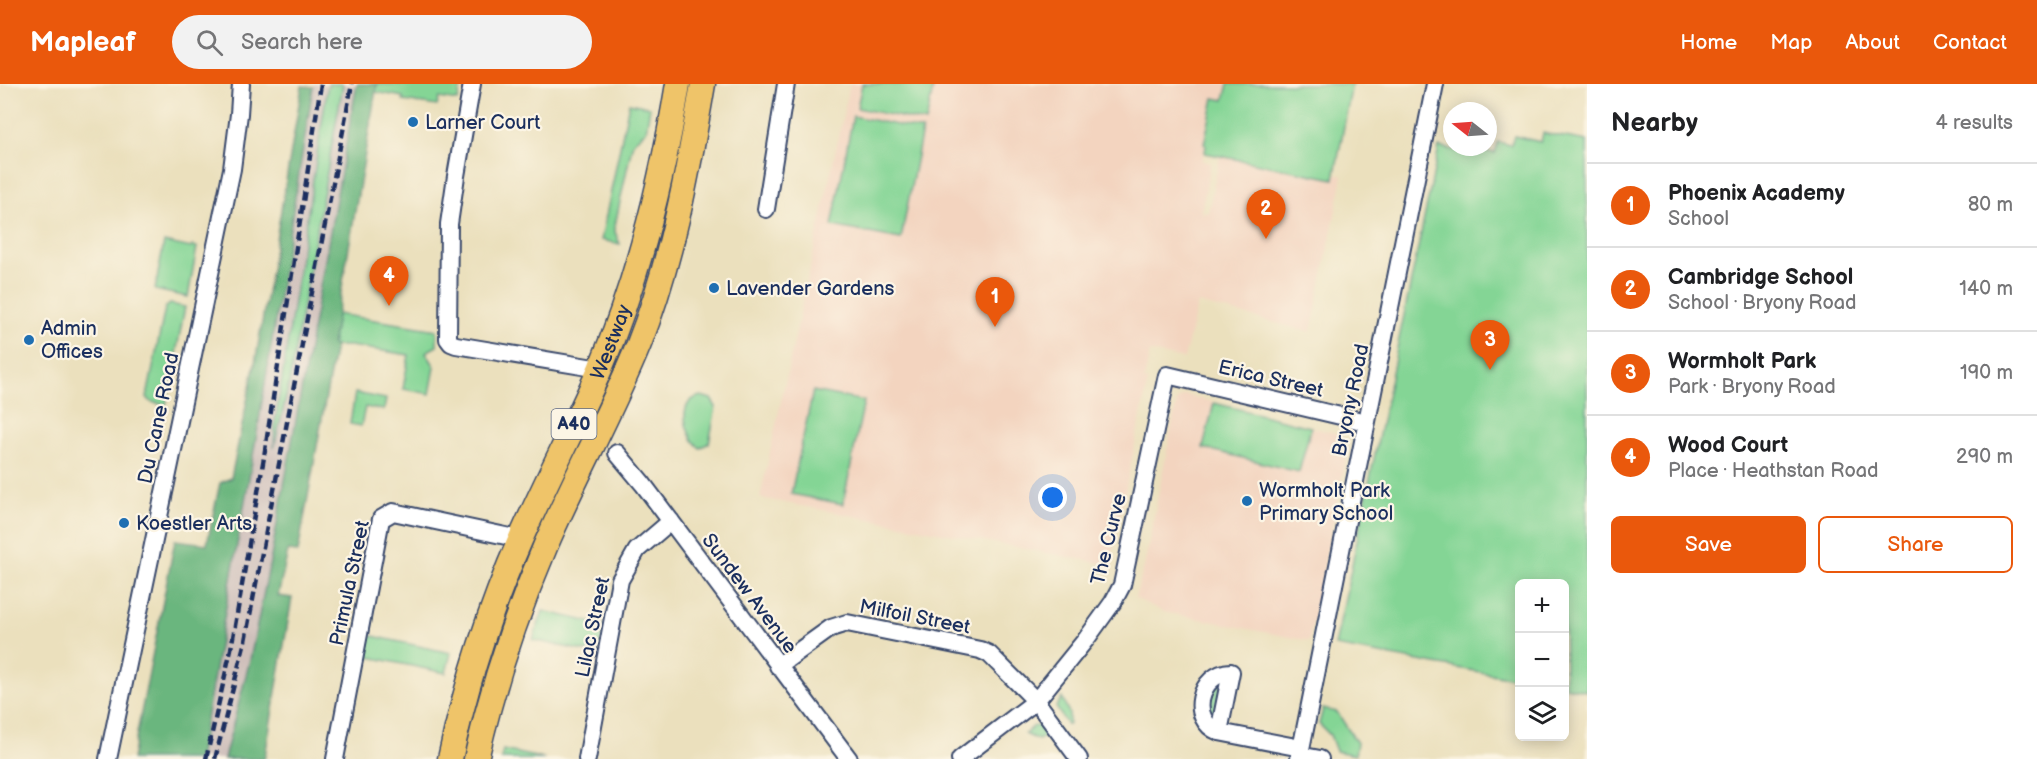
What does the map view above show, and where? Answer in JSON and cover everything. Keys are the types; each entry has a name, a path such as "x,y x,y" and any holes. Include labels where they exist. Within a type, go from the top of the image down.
{"highway":[{"name":"Westway","path":"450,759 476,659 497,597 520,539 600,369 638,268 664,164 678,84"},
{"name":"Westway","path":"476,759 502,663 528,588 561,511 639,344 657,292 674,237 703,84"}],"street":[{"name":"Du Cane Road","path":"108,759 232,170 241,84"},
{"path":"472,84 449,224 448,339 456,345 600,369"},
{"path":"766,209 786,84"},
{"name":"Bryony Road","path":"1300,754 1435,84"},
{"name":"Erica Street","path":"1167,375 1366,422"},
{"name":"The Curve","path":"960,759 1036,701 1113,602 1122,585 1167,375"},
{"name":"Sundew Avenue","path":"617,453 671,521 849,759"},
{"name":"Primula Street","path":"335,759 381,519 393,512 520,539"},
{"name":"Lilac Street","path":"587,759 620,580 637,550 671,521"},
{"name":"Milfoil Street","path":"778,666 831,628 847,623 980,650 989,654 1036,701 1079,759"},
{"path":"1219,732 1320,759"}],"shaded area":[{"path":"314,84 357,84 271,557 250,660 224,759 199,759 257,433"},
{"path":"850,84 1228,84 1224,100 1214,98 1202,161 1211,163 1201,212 1208,213 1220,156 1333,179 1335,174 1343,176 1311,332 1198,303 1184,359 1150,352 1144,380 1148,381 1110,565 760,498"},
{"name":"Wormholt Park Primary School","path":"1185,395 1338,434 1348,448 1309,641 1164,612 1135,598 1144,567 1177,400"}],"green space":[{"path":"328,84 343,84 289,384 274,448 275,423"},
{"path":"357,84 377,84 332,345 335,346 298,552 288,551 278,596 292,598 265,756 264,759 224,759 250,660 271,557"},
{"path":"377,84 461,84 458,101 439,98 437,106 403,101 403,97 375,92"},
{"path":"862,84 934,84 926,122 857,108"},
{"path":"1228,84 1352,84 1334,179 1205,153 1206,145 1204,144 1214,98 1224,100"},
{"path":"302,86 313,87 257,433 199,759 132,759 175,540 207,544 220,483 231,478 256,358"},
{"path":"629,103 650,107 646,131 634,141 632,146 615,225 620,244 601,240"},
{"path":"853,116 922,130 901,239 832,226"},
{"path":"1543,133 1587,141 1587,691 1569,688 1569,579 1515,579 1515,678 1335,646 1439,147 1443,148 1443,156 1497,156 1498,142 1511,145 1514,136 1541,142"},
{"path":"164,242 191,248 192,246 197,247 188,297 155,290"},
{"path":"170,304 185,307 166,405 151,402 147,397 165,308"},
{"path":"337,314 437,330 437,346 426,352 435,367 430,394 403,389 409,355 350,346 332,346"},
{"path":"813,391 864,401 843,504 791,494"},
{"path":"355,393 386,399 384,410 365,407 361,426 350,424"},
{"path":"701,396 711,399 716,407 709,443 700,448 690,436 685,411 693,399"},
{"path":"1214,403 1311,427 1299,472 1203,448"},
{"path":"543,611 604,625 598,654 533,640"},
{"path":"368,635 451,653 446,673 364,656"},
{"path":"1222,678 1217,722 1205,714 1204,704"},
{"path":"1062,698 1069,713 1069,724 1067,725 1056,707"},
{"path":"1323,709 1337,712 1357,743 1355,755 1336,751 1330,735 1319,724"},
{"path":"1034,726 1044,726 1050,735 1038,740 1025,734"},
{"path":"503,750 545,759 501,759"}],"railway":[{"path":"206,759 231,649 264,457 321,84"},
{"path":"215,759 245,641 352,84"}],"place":[{"name":"Larner Court","path":"413,122"},
{"name":"Cambridge School","path":"1266,239"},
{"name":"Lavender Gardens","path":"714,288"},
{"name":"Wood Court","path":"389,306"},
{"name":"Phoenix Academy","path":"995,327"},
{"name":"Admin Offices","path":"29,340"},
{"name":"Wormholt Park","path":"1490,370"},
{"name":"Wormholt Park Primary School","path":"1247,501"},
{"name":"Koestler Arts","path":"124,523"}]}
